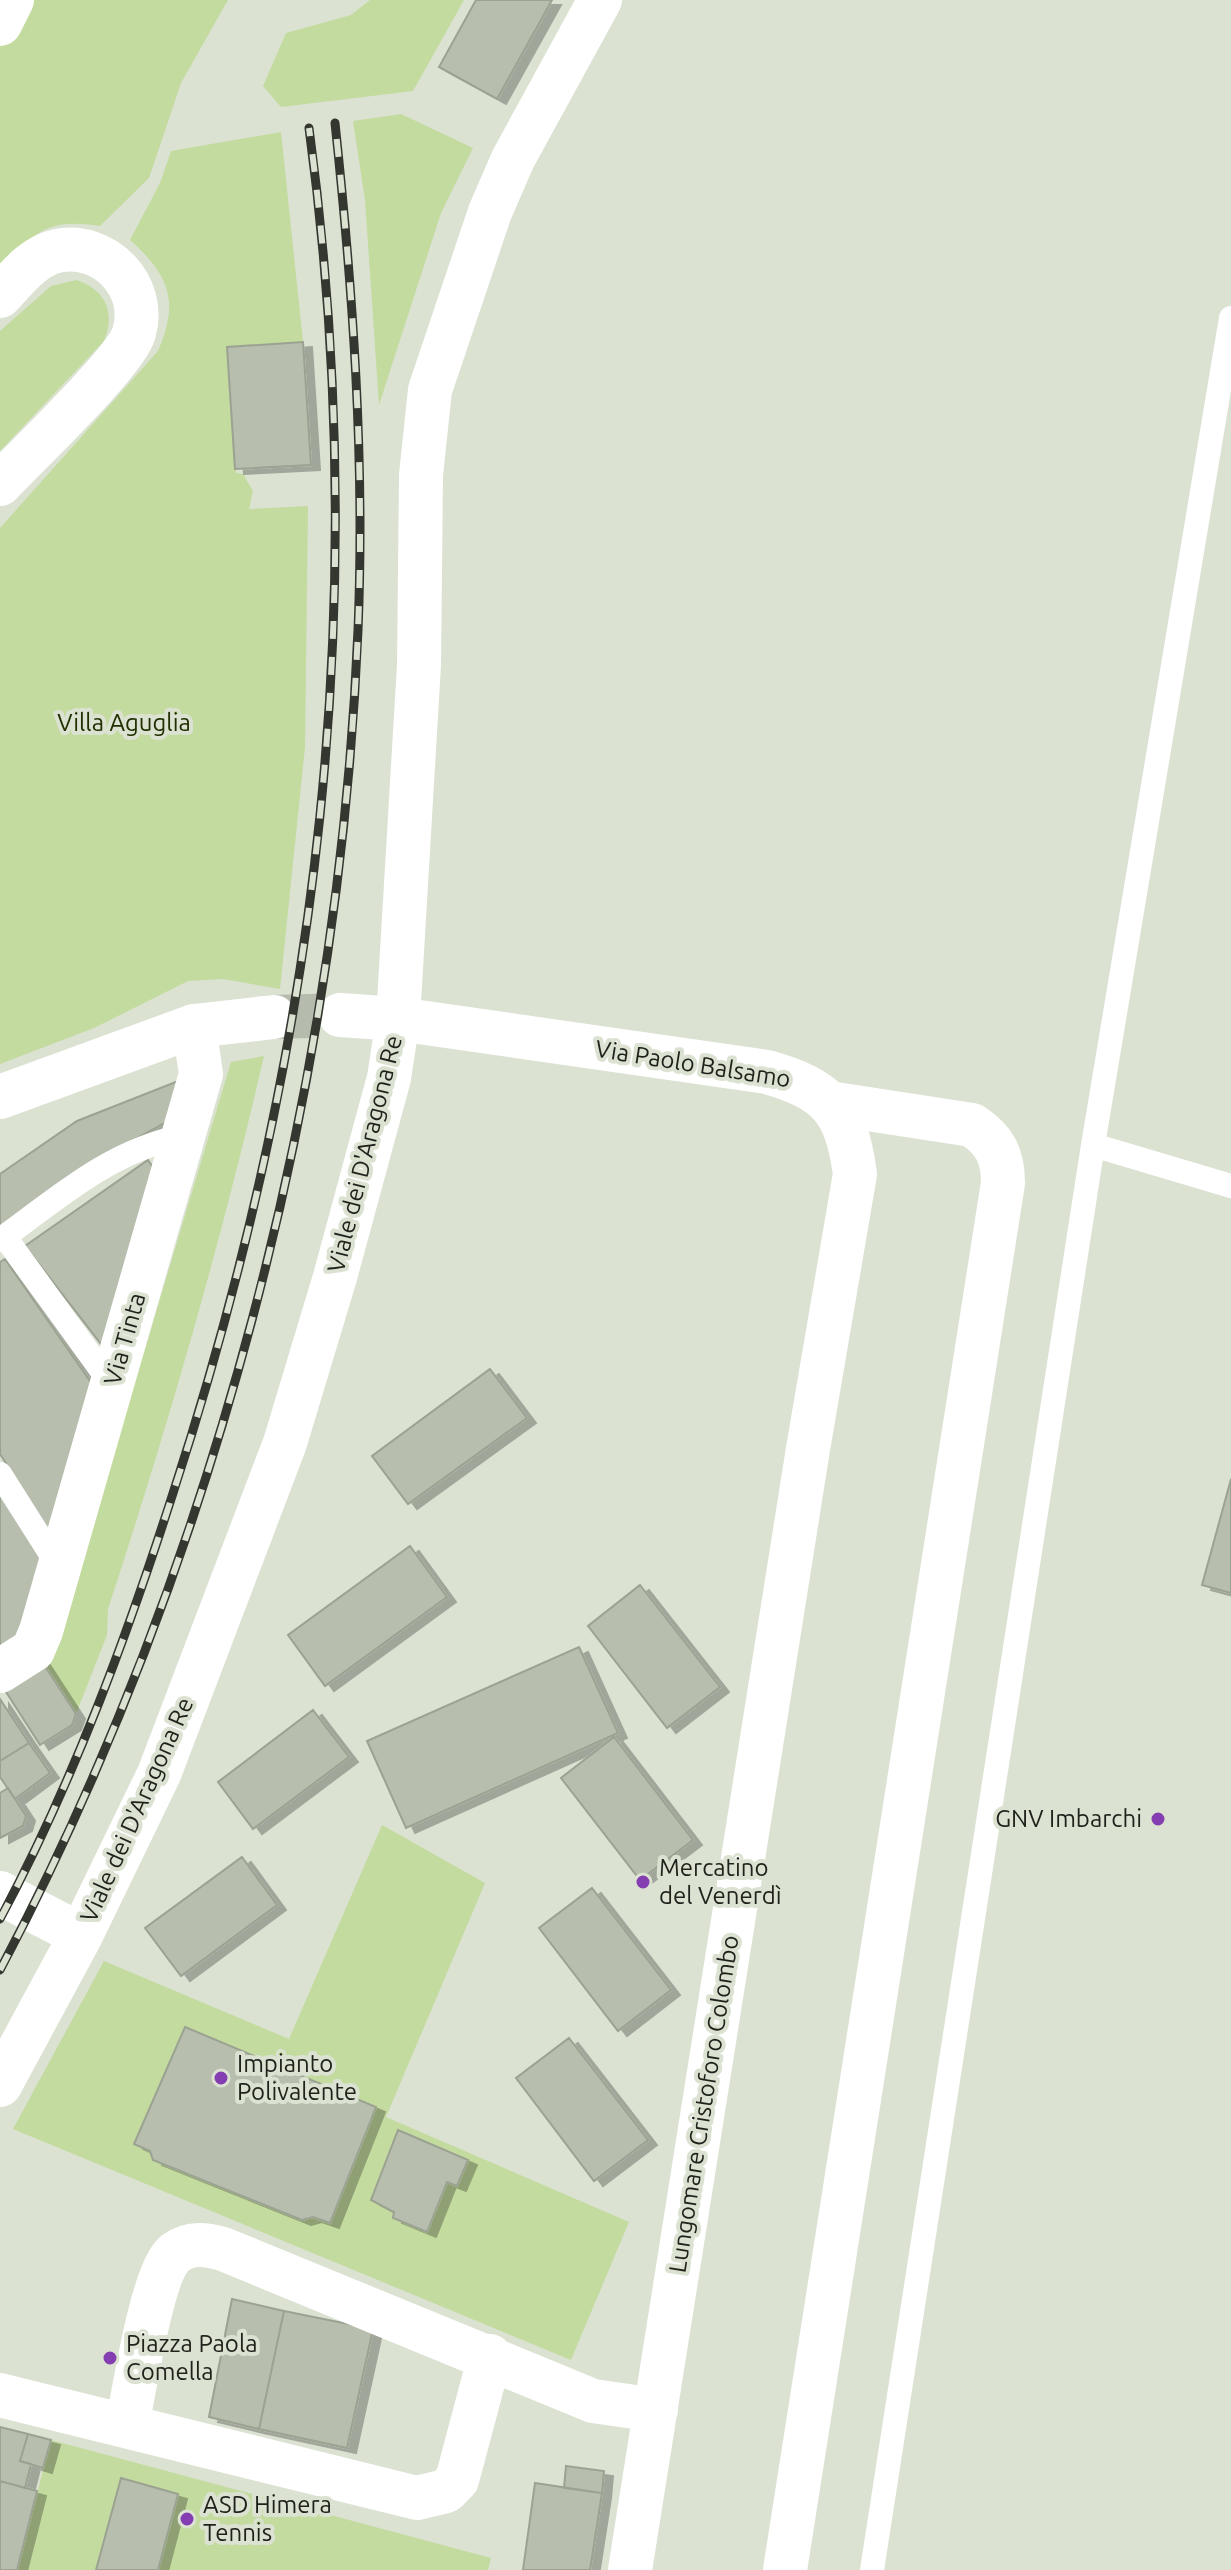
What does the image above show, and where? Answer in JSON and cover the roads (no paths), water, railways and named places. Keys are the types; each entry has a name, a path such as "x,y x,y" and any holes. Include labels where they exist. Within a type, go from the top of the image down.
{"street":[{"path":"0,24 12,0"},
{"name":"Viale dei D'Aragona Re","path":"0,2085 81,1935 159,1774 285,1443 389,1078 398,1019 419,665 421,475 430,390 490,212 507,172 600,0"},
{"path":"0,296 35,260 55,251 76,249 97,254 115,266 127,280 137,315 126,349 0,484"},
{"name":"Via Paolo Balsamo","path":"340,1015 398,1019 767,1072 803,1082 829,1103 850,1134 855,1174 808,1449"},
{"path":"0,1097 194,1026 274,1017"},
{"name":"Via Tinta","path":"16,1660 59,1567 201,1074 194,1026"},
{"path":"785,2570 1003,1183 997,1149 987,1135 972,1125 956,1120 829,1103"},
{"name":"Lungomare Cristoforo Colombo","path":"630,2570 808,1449"},
{"path":"0,1893 81,1935"},
{"path":"127,2426 159,2278 174,2254 197,2244 223,2249 490,2356 593,2401 656,2410"},
{"path":"0,2395 410,2497 433,2497 457,2480 464,2466 490,2356"}],"lane":[{"path":"872,2570 1093,1145 1231,318"},
{"path":"112,1385 2,1239 111,1160 151,1142 183,1136"},
{"path":"1093,1145 1231,1186"},
{"path":"0,1474 59,1567"}],"tunnel":[{"path":"274,1017 340,1015"}],"railway":[{"path":"0,1970 76,1815 144,1654 202,1489 252,1320 293,1148 324,975 346,802 358,630 359,440 335,123"},
{"path":"0,1919 51,1815 97,1708 174,1490 224,1322 266,1154 297,986 320,816 332,646 335,475 327,302 309,128"}],"place":[{"name":"GNV Imbarchi","path":"1158,1819"},
{"name":"Mercatino del Venerdì","path":"643,1882"},
{"name":"Impianto Polivalente","path":"221,2078"},
{"name":"Piazza Paola Comella","path":"110,2358"},
{"name":"ASD Himera Tennis","path":"187,2519"}],"park label":[{"name":"Villa Aguglia","path":"124,723"}]}
